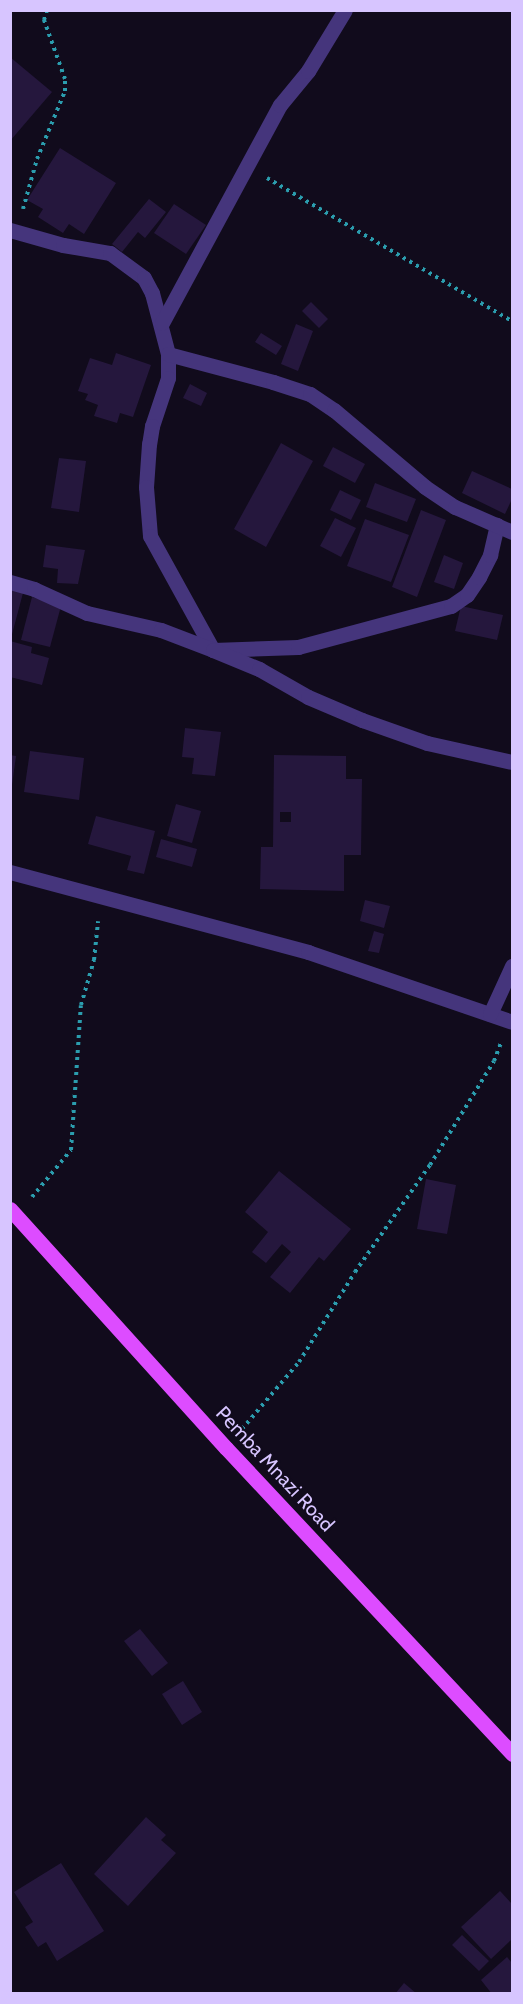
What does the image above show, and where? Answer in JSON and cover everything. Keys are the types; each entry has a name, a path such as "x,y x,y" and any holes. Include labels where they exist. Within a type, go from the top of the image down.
{"main road":[{"name":"Pemba Mnazi Road","path":"13,1212 226,1448 513,1754"}],"street":[{"path":"162,323 249,167 280,105 308,71 345,10"},
{"path":"10,230 63,245 110,253 144,278 162,323 168,354 168,378 152,426 149,444 146,487 150,536 213,650"},
{"path":"168,354 310,394 334,410 425,487 455,507 513,532"},
{"path":"213,650 298,647 451,606 467,594 479,578 490,555 497,525"},
{"path":"10,582 34,589 87,613 161,630 213,650 259,669 308,697 427,744 513,762"},
{"path":"10,872 309,952 511,1021"},
{"path":"490,1014 513,966"}],"path":[{"path":"22,212 37,159 65,91 65,79 44,20 47,10"},
{"path":"249,167 513,321"},
{"path":"10,491 10,530"},
{"path":"13,1212 71,1150 81,1005 94,960 101,896"},
{"path":"226,1448 299,1362 355,1272 430,1165 494,1061 511,1021"}],"building":[{"path":"10,57 52,92 10,141"},
{"path":"60,148 116,183 84,234 69,224 63,233 38,217 43,209 27,200"},
{"path":"149,199 166,212 145,238 138,232 122,252 112,244"},
{"path":"174,204 206,225 186,254 154,233"},
{"path":"311,302 328,319 319,328 302,311"},
{"path":"296,324 313,331 298,371 281,364"},
{"path":"261,333 282,346 276,355 255,342"},
{"path":"116,353 151,365 133,417 120,413 117,423 94,416 98,405 85,400 88,394 78,391 90,358 112,365"},
{"path":"190,384 207,393 201,406 183,398"},
{"path":"281,443 313,461 266,547 234,529"},
{"path":"333,447 365,464 355,483 323,466"},
{"path":"59,458 86,461 79,512 51,508"},
{"path":"472,471 512,489 512,499 505,514 462,493"},
{"path":"375,483 416,499 407,522 366,507"},
{"path":"340,490 361,500 351,520 330,510"},
{"path":"421,510 446,520 417,597 392,587"},
{"path":"335,518 356,528 341,557 320,546"},
{"path":"365,519 409,535 391,582 347,566"},
{"path":"46,545 85,550 78,584 57,583 58,569 43,567"},
{"path":"444,555 463,563 454,589 434,582"},
{"path":"10,589 23,593 11,638 10,638"},
{"path":"32,597 61,606 50,647 21,640"},
{"path":"461,606 503,615 497,640 455,631"},
{"path":"10,641 32,647 31,653 49,658 42,685 10,677"},
{"path":"185,728 221,732 215,776 192,774 194,758 182,757"},
{"path":"30,751 84,758 79,800 24,792"},
{"path":"10,755 16,756 12,785 10,785"},
{"path":"274,755 346,756 346,779 362,779 361,855 344,855 344,891 260,889 261,847 273,847","holes":["280,812 291,812 291,822 280,822"]},
{"path":"176,804 201,811 192,843 167,836"},
{"path":"96,816 155,831 144,874 127,870 131,856 88,844"},
{"path":"161,839 197,849 192,867 156,857"},
{"path":"365,900 390,906 384,928 360,921"},
{"path":"374,931 384,934 379,953 368,951"},
{"path":"279,1171 351,1229 324,1261 319,1257 290,1293 270,1277 291,1252 282,1244 266,1263 252,1252 268,1232 245,1212"},
{"path":"426,1179 456,1185 447,1234 417,1229"},
{"path":"140,1629 168,1663 152,1676 124,1641"},
{"path":"183,1681 202,1712 182,1725 162,1694"},
{"path":"146,1817 166,1835 161,1840 176,1853 128,1906 94,1874"},
{"path":"61,1863 104,1931 57,1961 46,1942 38,1947 25,1927 33,1922 14,1892"},
{"path":"500,1891 512,1904 512,1939 491,1959 461,1927"},
{"path":"462,1935 489,1961 479,1971 452,1945"},
{"path":"507,1957 512,1963 512,1993 492,1994 481,1980"},
{"path":"404,1983 417,1994 395,1994"}]}
